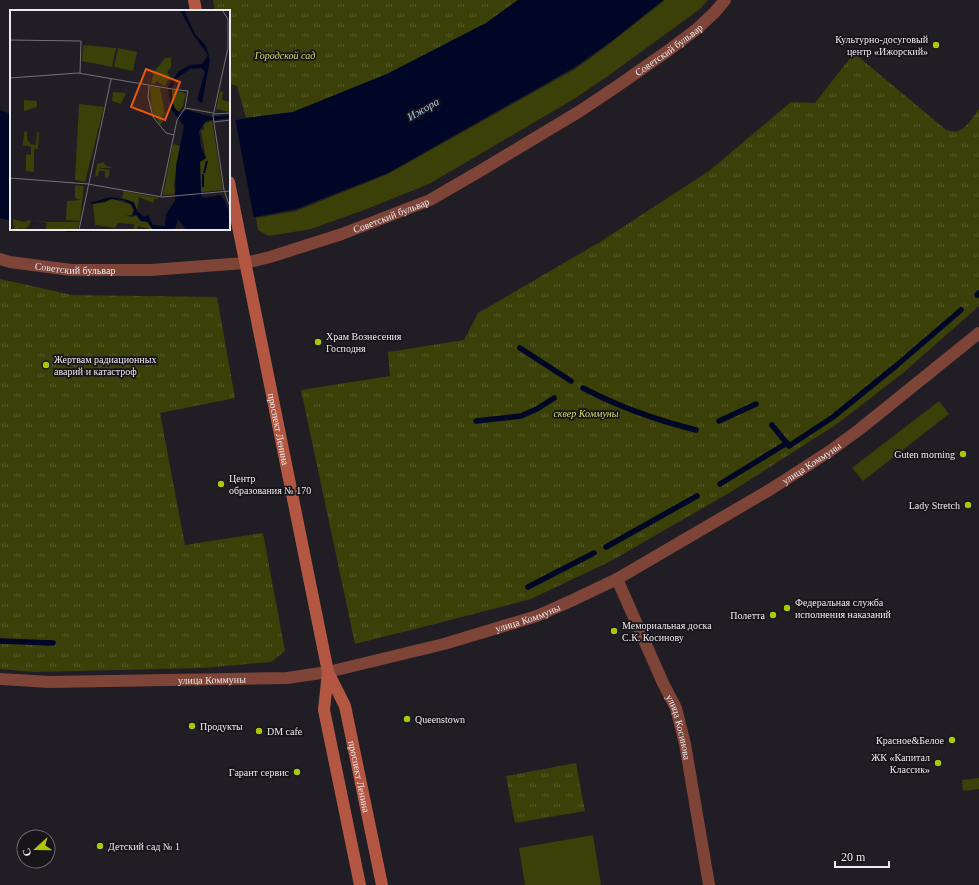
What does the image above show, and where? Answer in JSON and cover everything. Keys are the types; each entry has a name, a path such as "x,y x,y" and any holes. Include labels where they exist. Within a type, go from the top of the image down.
{"main road":[{"path":"194,0 196,10"},
{"name":"проспект Ленина","path":"230,187 328,672 345,706 382,885"},
{"name":"проспект Ленина","path":"328,672 324,710 360,885"}],"street":[{"name":"Советский бульвар","path":"0,259 10,262 71,270 151,270 245,263 270,257 342,234 436,196 480,171 616,87 698,28 725,0"},
{"name":"улица Коммуны","path":"0,679 50,682 287,678 328,672 444,644 537,616 617,579 771,490 860,429 979,333"},
{"name":"улица Косинова","path":"617,579 663,683 676,708 686,744 709,885"}],"green space":[{"name":"Городской сад","path":"213,0 518,0 486,23 387,74 293,112 246,118 237,86 230,84 230,10 215,10"},
{"path":"665,0 708,0 700,9 574,99 429,184 367,209 311,229 269,236 258,230 256,218 296,211 388,174 575,69"},
{"name":"сквер Коммуны","path":"854,53 945,129 951,131 961,130 969,123 979,109 979,306 903,373 837,424 729,493 611,561 531,599 355,644 301,390 390,376 388,352 464,340 478,313 600,242 709,171 791,102 815,103"},
{"path":"0,279 72,295 217,297 235,398 160,413 185,545 263,533 285,651 271,662 204,668 34,672 0,669"},
{"path":"939,401 949,414 863,481 852,468"},
{"path":"576,763 585,811 515,823 506,776"},
{"path":"979,778 979,789 963,791 962,780"},
{"path":"593,835 601,885 525,885 519,848"}],"water":[{"name":"Ижора","path":"518,0 663,0 613,40 575,67 388,173 296,209 230,222 230,122 246,118 293,112 387,74 486,23"},
{"path":"0,110 10,114 10,221 0,218"},
{"path":"58,230 153,230 68,232"}],"pier":[{"path":"235,118 254,219 230,224 230,120"}],"waterway":[{"path":"772,425 789,446 833,417 961,310"},
{"path":"520,348 571,381"},
{"path":"583,388 638,412 696,430"},
{"path":"476,421 521,416 537,409 554,398"},
{"path":"719,421 756,404"},
{"path":"720,484 787,443"},
{"path":"606,547 697,496"},
{"path":"528,587 594,553"},
{"path":"0,641 53,643"}],"place":[{"name":"Культурно-досуговый центр «Ижорский»","path":"936,45"},
{"name":"Храм Вознесения Господня","path":"318,342"},
{"name":"Жертвам радиационных аварий и катастроф","path":"46,365"},
{"name":"Guten morning","path":"963,454"},
{"name":"Центр образования № 170","path":"221,484"},
{"name":"Lady Stretch","path":"968,505"},
{"name":"Федеральная служба исполнения наказаний","path":"787,608"},
{"name":"Полетта","path":"773,615"},
{"name":"Мемориальная доска С.К. Косинову","path":"614,631"},
{"name":"Queenstown","path":"407,719"},
{"name":"Продукты","path":"192,726"},
{"name":"DM cafe","path":"259,731"},
{"name":"Красное&Белое","path":"952,740"},
{"name":"ЖК «Капитал Классик»","path":"938,763"},
{"name":"Гарант сервис","path":"297,772"},
{"name":"Детский сад № 1","path":"100,846"}]}
